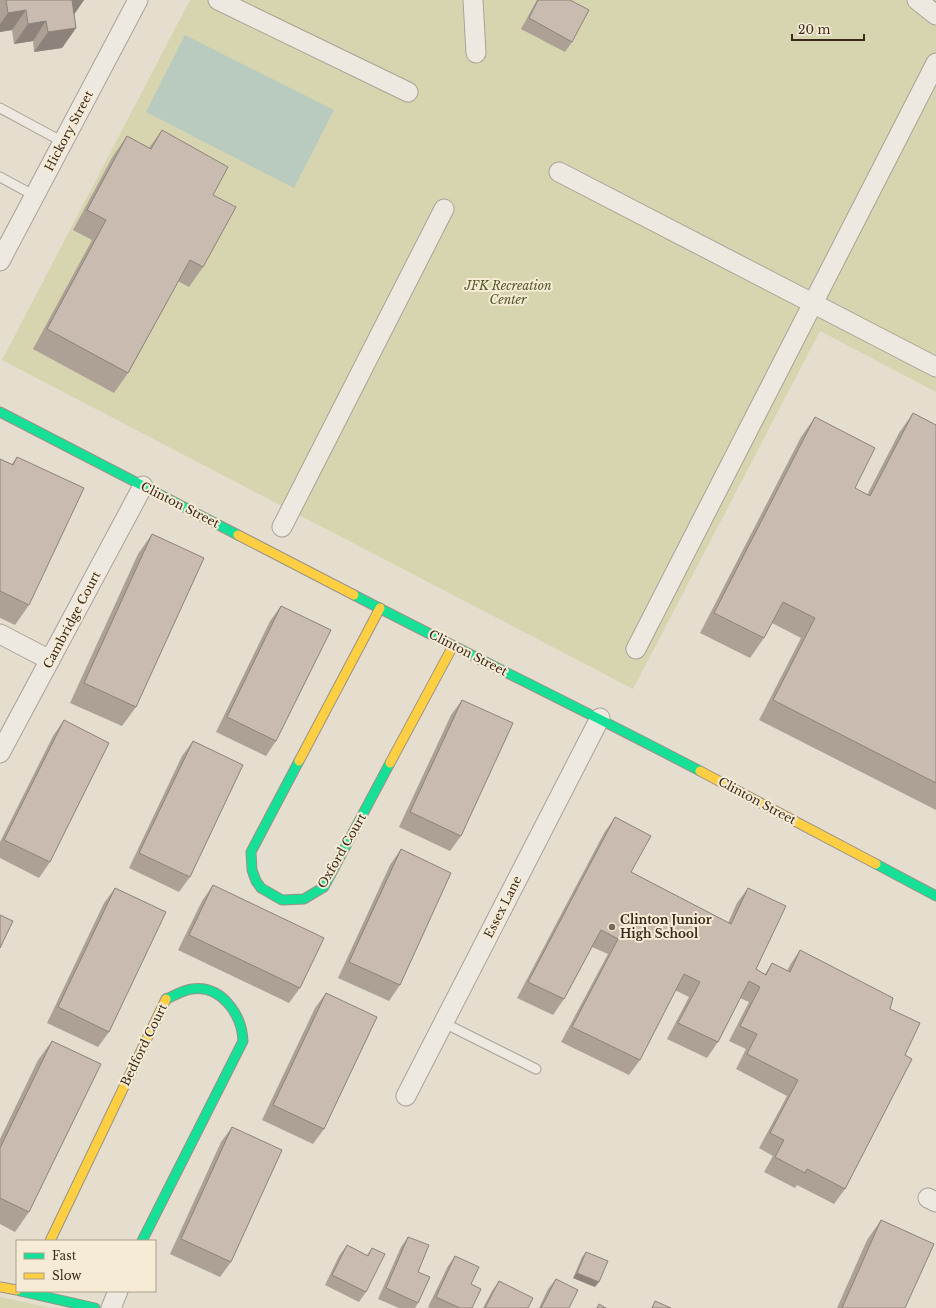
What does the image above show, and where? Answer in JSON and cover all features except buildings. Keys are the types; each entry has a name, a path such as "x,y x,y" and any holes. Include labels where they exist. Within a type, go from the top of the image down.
{"street":[{"name":"Hickory Street","path":"0,261 138,0"},
{"path":"218,0 408,92"},
{"path":"473,0 476,53"},
{"path":"917,0 936,15"},
{"path":"636,649 936,64"},
{"path":"559,172 936,367"},
{"path":"282,527 444,209"},
{"name":"Clinton Street","path":"0,412 453,646 600,718 936,896"},
{"name":"Cambridge Court","path":"0,753 143,486"},
{"name":"Oxford Court","path":"380,608 251,852 254,876 261,888 274,897 292,901 312,896 324,887 453,646"},
{"path":"0,634 50,660"},
{"name":"Essex Lane","path":"406,1096 600,718"},
{"name":"Bedford Court","path":"50,1240 164,1000 188,989 206,990 225,999 235,1010 241,1021 243,1041 143,1240"},
{"path":"0,1287 16,1290"},
{"path":"26,1292 95,1308"},
{"path":"111,1308 118,1292"}],"lane":[{"path":"0,108 63,142"},
{"path":"0,177 35,196"},
{"path":"444,1023 536,1069"}],"green space":[{"name":"JFK Recreation Center","path":"190,0 936,0 936,392 820,331 633,689 2,360"},
{"path":"0,1297 51,1308 0,1308"}],"shaded area":[{"path":"185,35 334,110 294,188 146,112"}],"traffic: fast":[{"path":"0,412 238,535"},
{"path":"354,595 700,771"},
{"path":"299,761 251,852 252,870 256,881 261,888 282,900 304,899 324,887 390,763"},
{"path":"876,864 936,896"},
{"path":"143,1240 243,1041 239,1021 234,1012 221,997 212,992 203,989 192,989 166,999"},
{"path":"24,1292 95,1308"}],"traffic: slow":[{"path":"238,535 354,595"},
{"path":"299,761 380,608"},
{"path":"390,763 453,646"},
{"path":"700,771 876,864"},
{"path":"50,1240 166,999"},
{"path":"0,1287 16,1290"}],"place":[{"name":"Clinton Junior High School","path":"612,927"}]}
